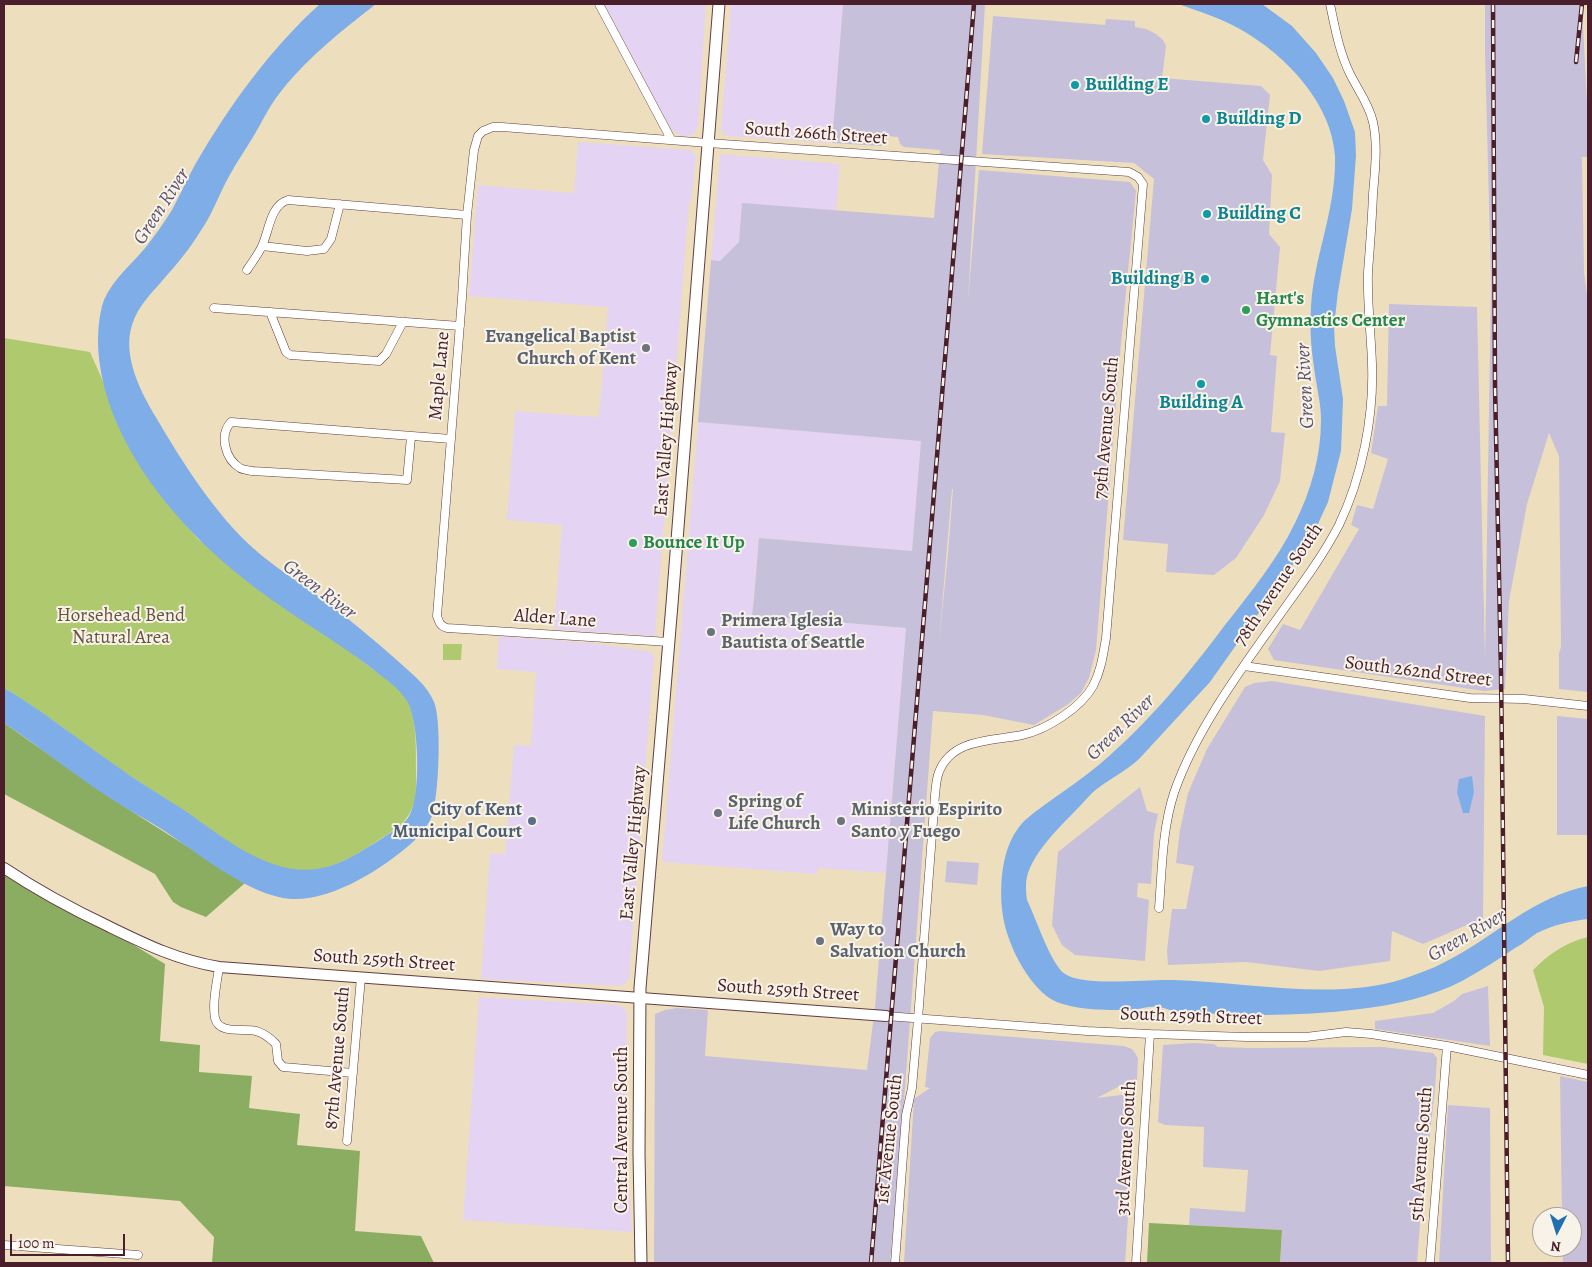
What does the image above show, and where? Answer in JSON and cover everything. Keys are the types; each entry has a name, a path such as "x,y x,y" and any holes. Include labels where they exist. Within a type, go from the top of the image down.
{"main road":[{"name":"East Valley Highway","path":"639,997 719,4"},
{"name":"Central Avenue South","path":"639,997 641,1263"}],"street":[{"path":"599,4 671,139"},
{"name":"78th Avenue South","path":"1159,908 1167,822 1177,786 1194,746 1244,666 1327,547 1340,522 1352,490 1367,429 1372,367 1368,276 1375,168 1375,136 1370,110 1344,59 1337,40 1330,4"},
{"name":"South 266th Street","path":"483,131 493,127 502,127 1129,172 1138,177 1143,184"},
{"name":"Maple Lane","path":"441,625 437,616 467,215 474,149 478,136 483,131"},
{"name":"79th Avenue South","path":"937,779 948,758 962,747 984,740 1035,732 1066,714 1086,696 1098,674 1106,638 1143,184"},
{"path":"247,270 262,246 274,213 282,201 467,215"},
{"path":"262,246 307,251 324,249 331,239 340,204"},
{"path":"214,308 460,326"},
{"path":"270,312 286,352 290,355 379,361 386,354 403,322"},
{"path":"411,437 407,480 252,471 240,468 231,460 224,437 226,428 231,422 451,439"},
{"name":"Alder Lane","path":"441,625 446,628 669,642"},
{"name":"South 262nd Street","path":"1244,666 1470,698 1524,699 1588,706"},
{"name":"1st Avenue South","path":"895,1263 906,1115 912,1088 937,779"},
{"name":"South 259th Street","path":"4,868 32,887 150,947 196,963 219,967 1087,1031 1247,1037 1306,1037 1346,1032 1447,1046 1588,1075"},
{"path":"219,967 215,1016 219,1026 264,1034 276,1044 278,1061 283,1068 353,1073"},
{"name":"87th Avenue South","path":"347,1141 361,977"},
{"name":"3rd Avenue South","path":"1136,1263 1150,1034"},
{"name":"5th Avenue South","path":"1430,1263 1447,1046"},
{"path":"4,1245 138,1255"}],"shaded area":[{"path":"604,4 706,4 698,126 694,134 685,136 671,129"},
{"path":"731,4 843,4 832,143 727,136 723,133 721,130"},
{"path":"843,4 985,4 968,300 979,170 1130,182 1136,191 1121,343 1096,650 1089,678 1081,693 1067,705 1034,725 983,715 933,711 890,1263 654,1263 655,1014 677,1008 708,1010 705,1056 867,1070 875,1007 906,628 752,615 759,538 912,551 921,441 698,422 711,260 720,261 739,242 742,203 934,218 940,150 904,147 900,144 898,137 887,136 886,142 881,146 832,143","holes":["953,489 948,554 939,642"]},
{"path":"1485,4 1582,4 1588,123 1588,157 1582,157 1584,272 1588,303 1588,692 1559,689 1559,653 1561,647 1559,456 1549,433 1527,504 1509,601 1505,689 1484,691 1274,660 1268,649 1283,624 1300,630 1359,529 1351,525 1357,505 1373,509 1388,459 1371,453 1378,406 1387,406 1389,304 1477,307 1485,658 1491,283"},
{"path":"993,16 1105,25 1106,19 1135,21 1135,27 1146,29 1156,34 1163,40 1166,46 1162,78 1261,86 1270,95 1263,160 1272,175 1269,234 1280,247 1270,355 1277,356 1271,432 1285,433 1280,481 1264,515 1236,558 1214,575 1166,572 1168,544 1123,540 1154,179 1134,163 982,154"},
{"path":"578,142 691,150 696,157 691,202 689,202 655,636 554,629 562,525 507,520 515,411 599,417 608,307 469,296 478,185 574,193"},
{"path":"720,154 840,164 836,211 739,242 720,261 711,260"},
{"path":"698,422 921,440 912,551 759,538 752,615 906,628 886,873 818,868 817,874 662,862"},
{"path":"499,636 591,643 651,652 654,656 629,979 622,986 481,979 490,853 505,854 514,745 531,746 536,672 497,669"},
{"path":"1272,681 1485,716 1483,918 1423,944 1392,931 1390,961 1319,971 1246,962 1168,965 1167,950 1172,909 1186,909 1194,866 1176,863 1180,830 1188,793 1207,749 1245,687 1254,683"},
{"path":"1557,716 1588,719 1588,835 1557,835"},
{"path":"1140,787 1147,811 1158,814 1154,833 1151,884 1138,883 1137,897 1149,900 1145,961 1075,955 1062,945 1052,925 1058,852"},
{"path":"947,861 979,863 977,885 945,882"},
{"path":"1488,986 1490,1046 1375,1029 1375,1021 1433,1013 1462,994"},
{"path":"479,997 619,1005 624,1008 627,1013 627,1156 632,1232 463,1220"},
{"path":"935,1032 1124,1046 1132,1049 1138,1058 1137,1080 1131,1080 1097,1098 1136,1093 1125,1263 904,1263 914,1099 930,1088 925,1087 930,1038"},
{"path":"1214,1044 1218,1047 1250,1048 1383,1047 1433,1053 1437,1058 1435,1090 1429,1142 1426,1142 1417,1263 1280,1263 1282,1230 1189,1225 1190,1208 1245,1212 1248,1170 1203,1167 1204,1127 1165,1125 1158,1122 1163,1045"},
{"path":"1560,1076 1588,1082 1588,1263 1563,1263 1563,1257 1582,1257 1582,1207 1562,1207"},
{"path":"1448,1105 1490,1108 1491,1263 1439,1263"}],"green space":[{"name":"Horsehead Bend Natural Area","path":"4,338 90,352 116,419 134,455 165,500 199,540 322,630 403,694 413,716 416,745 416,792 409,815 397,828 354,856 316,870 303,871 274,865 234,846 4,688"},
{"path":"443,644 462,644 461,660 443,660"},
{"path":"4,723 109,797 245,883 206,917 173,902 155,874 4,794"},
{"path":"4,866 165,964 160,1041 200,1045 199,1072 252,1076 249,1108 300,1114 297,1145 360,1151 355,1231 421,1236 434,1263 212,1263 214,1237 180,1201 4,1186"},
{"path":"1588,937 1588,1064 1543,1055 1544,1007 1533,970 1558,949"},
{"path":"1149,1223 1282,1230 1280,1263 1147,1263"}],"water":[{"path":"320,4 376,4 310,59 270,106 232,171 204,227 182,257 141,306 132,325 129,349 131,362 145,398 189,470 226,520 261,555 361,629 414,675 434,702 439,741 438,776 432,816 424,830 414,841 388,862 357,881 324,895 291,899 258,890 224,872 163,830 123,807 4,723 4,688 33,706 123,771 227,840 273,864 303,870 316,869 341,862 398,828 408,818 415,794 417,760 414,725 411,711 404,696 374,670 255,588 189,529 144,473 126,443 112,411 102,378 98,344 101,311 104,300 112,285 146,247 166,220 196,163 237,99 284,40"},
{"path":"1178,4 1262,4 1292,26 1316,53 1333,78 1344,101 1355,132 1356,155 1352,209 1334,326 1343,399 1341,451 1328,502 1311,539 1210,682 1139,759 1092,793 1047,841 1028,873 1026,883 1027,900 1054,961 1065,974 1074,978 1117,982 1201,981 1319,990 1349,989 1377,985 1403,979 1440,965 1532,908 1568,891 1588,886 1588,919 1543,930 1462,981 1438,992 1399,1003 1340,1011 1280,1015 1190,1013 1154,1007 1106,1010 1070,1006 1051,999 1034,984 1020,962 1005,927 1001,895 1002,872 1004,860 1017,830 1029,817 1093,770 1118,748 1167,698 1196,663 1254,588 1288,537 1306,498 1317,460 1321,433 1321,413 1311,343 1310,318 1314,282 1334,185 1335,156 1332,136 1325,116 1314,98 1302,80 1287,64 1253,37 1229,23"},
{"path":"1472,776 1474,792 1469,813 1463,813 1457,792 1459,779"}],"railway":[{"path":"871,1263 974,4"},
{"path":"1493,4 1495,386 1501,672 1508,1263"},
{"path":"1576,62 1582,4"}],"place":[{"name":"Building E","path":"1075,85"},
{"name":"Building D","path":"1206,119"},
{"name":"Building C","path":"1207,214"},
{"name":"Building B","path":"1205,279"},
{"name":"Hart's Gymnastics Center","path":"1246,310"},
{"name":"Evangelical Baptist Church of Kent","path":"646,348"},
{"name":"Building A","path":"1201,384"},
{"name":"Bounce It Up","path":"633,543"},
{"name":"Primera Iglesia Bautista of Seattle","path":"711,632"},
{"name":"Spring of Life Church","path":"718,813"},
{"name":"City of Kent Municipal Court","path":"532,821"},
{"name":"Ministerio Espirito Santo y Fuego","path":"841,821"},
{"name":"Way to Salvation Church","path":"820,941"}],"water label":[{"name":"Green River","path":"162,207"},
{"name":"Green River","path":"1306,386"},
{"name":"Green River","path":"319,590"},
{"name":"Green River","path":"1121,728"},
{"name":"Green River","path":"1467,936"}]}
